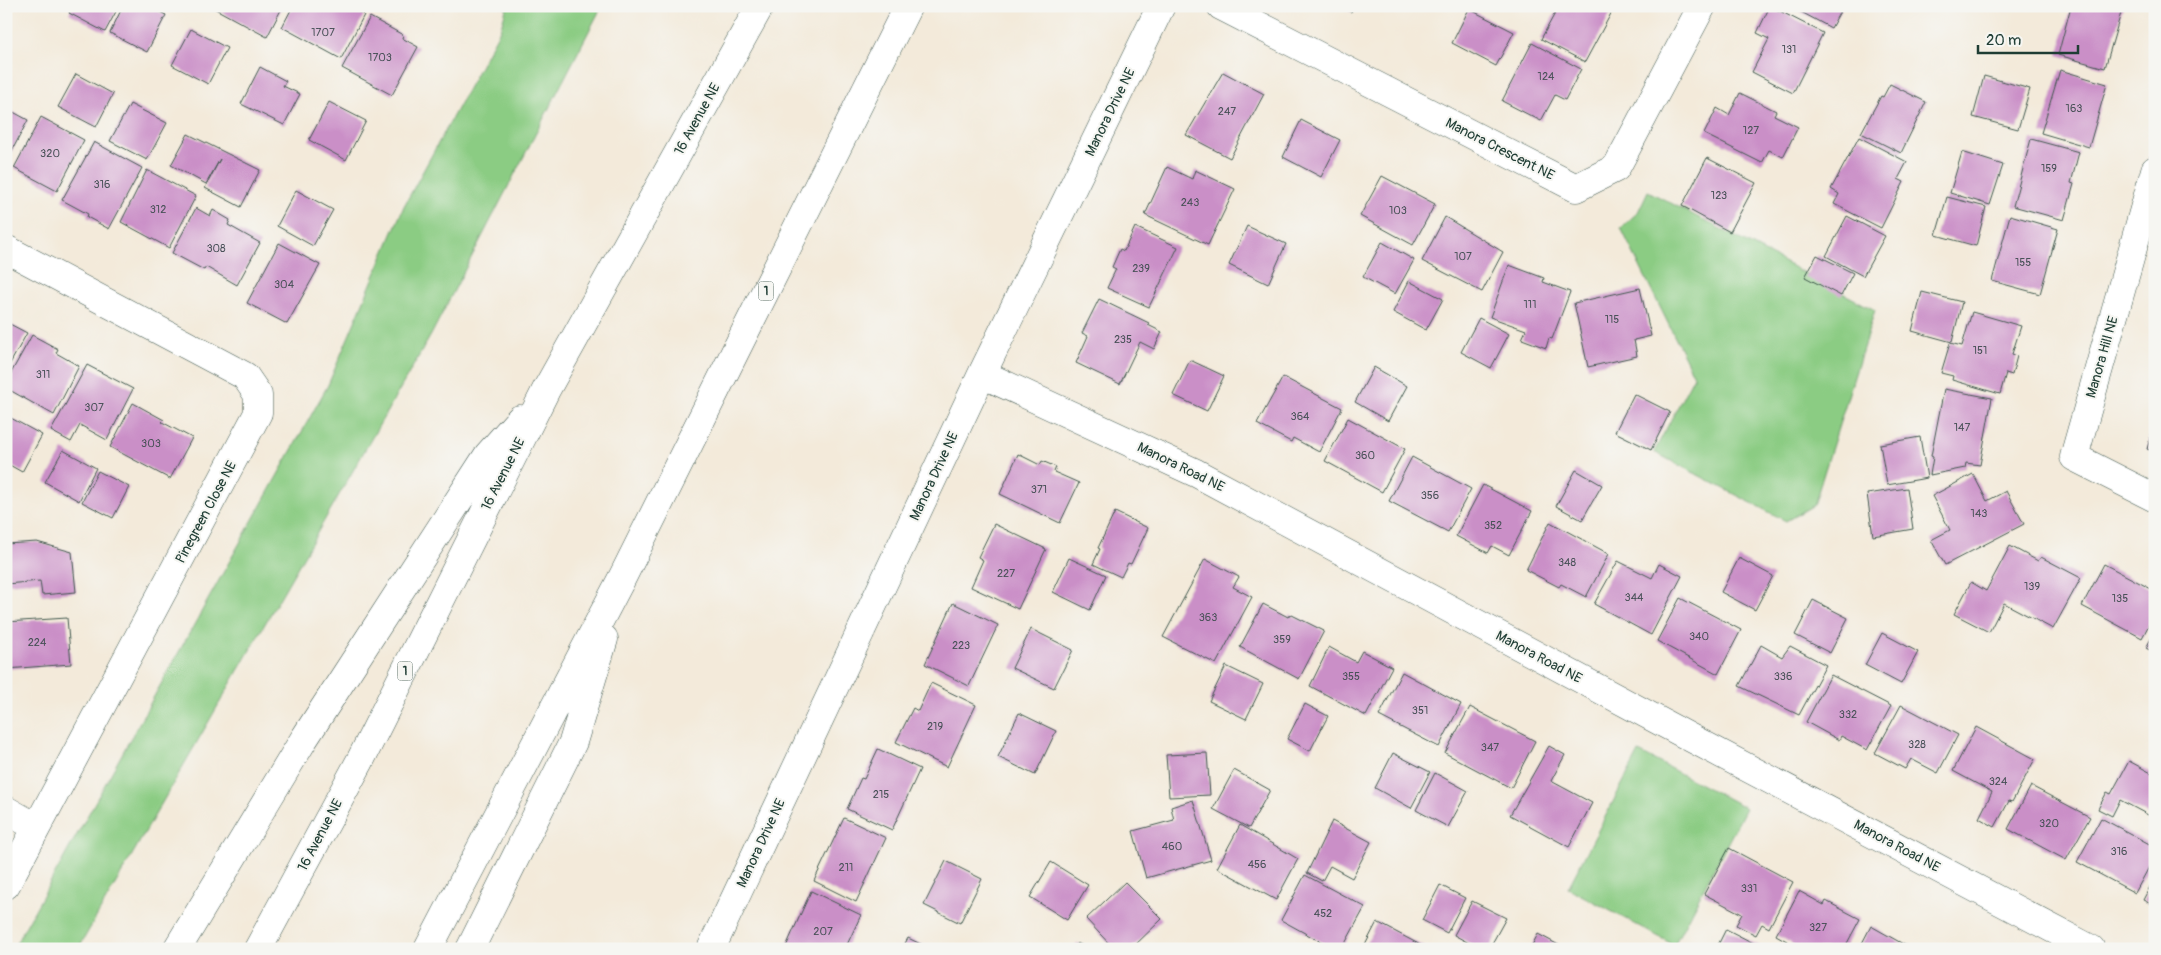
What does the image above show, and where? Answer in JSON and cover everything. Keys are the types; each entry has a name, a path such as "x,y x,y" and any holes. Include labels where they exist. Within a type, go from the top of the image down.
{"main road":[{"name":"16 Avenue NE","path":"258,949 364,752 546,390 760,6"},
{"name":"1","path":"428,949 623,576 908,6"},
{"name":"Manora Drive NE","path":"711,949 982,374 1161,6"},
{"name":"Manora Crescent NE","path":"1221,6 1576,188 1616,168 1702,6"},
{"name":"Manora Hill NE","path":"2155,170 2074,457 2155,498"},
{"name":"Pinegreen Close NE","path":"6,249 246,376 258,395 258,413 6,885"},
{"name":"Manora Road NE","path":"982,374 1196,473 1691,738 2091,949"},
{"path":"177,949 304,739 488,455 546,390"},
{"path":"470,949 573,742 623,576"},
{"path":"6,810 36,826"}],"green space":[{"path":"507,6 602,6 431,335 78,949 13,949 328,385 404,206 500,30"},
{"path":"1648,191 1875,310 1814,505 1786,521 1654,452 1694,376 1621,228 1638,212"},
{"path":"1639,752 1746,808 1674,945 1568,888"}],"building":[{"path":"73,6 119,6 105,32 69,13"},
{"path":"123,6 148,6 166,15 147,52 110,33"},
{"path":"210,6 283,6 267,37"},
{"path":"293,6 348,6 364,15 341,59 282,27"},
{"path":"1340,6 1354,6 1351,12"},
{"path":"1559,6 1615,6 1585,62 1541,39"},
{"path":"1770,6 1823,33 1793,93 1752,72 1769,39 1757,33"},
{"path":"1790,6 1843,6 1831,28"},
{"path":"2071,6 2123,6 2105,68 2058,55"},
{"path":"1469,9 1514,32 1496,66 1452,43"},
{"path":"370,17 403,35 402,38 418,47 392,95 342,68"},
{"path":"191,29 227,48 208,84 172,65"},
{"path":"1532,43 1581,69 1565,100 1555,95 1541,121 1502,101"},
{"path":"260,67 286,81 283,86 300,94 284,125 241,104"},
{"path":"2060,70 2107,84 2089,147 2041,133"},
{"path":"1223,72 1264,94 1230,158 1186,135"},
{"path":"76,74 113,94 96,127 58,107"},
{"path":"1984,76 2030,89 2018,129 1973,117"},
{"path":"1890,84 1926,102 1901,153 1861,133 1881,96 1883,97"},
{"path":"1740,93 1776,111 1774,115 1798,127 1783,157 1769,150 1762,163 1704,134 1717,108 1729,115"},
{"path":"329,102 366,121 346,160 309,140"},
{"path":"130,104 167,123 147,160 110,141"},
{"path":"6,108 28,120 6,162"},
{"path":"41,117 84,140 57,191 14,168"},
{"path":"1301,120 1340,140 1321,177 1283,157"},
{"path":"188,134 260,170 241,207 205,188 220,159 206,184 171,165"},
{"path":"1859,137 1907,162 1898,179 1904,182 1881,228 1834,204 1839,194 1831,189"},
{"path":"2031,139 2079,152 2071,183 2074,184 2064,220 2013,206"},
{"path":"94,142 142,168 109,229 87,217 88,214 62,200"},
{"path":"1962,152 2003,165 1990,205 1950,193"},
{"path":"1707,158 1756,183 1730,232 1682,206"},
{"path":"1167,167 1192,179 1195,170 1235,189 1208,245 1145,215"},
{"path":"147,170 196,196 169,248 121,222"},
{"path":"1382,176 1435,204 1413,245 1360,216"},
{"path":"296,190 333,210 313,246 277,226"},
{"path":"1947,197 1986,207 1976,246 1936,235"},
{"path":"196,208 210,216 213,210 230,220 228,225 260,243 237,285 206,267 204,270 172,253"},
{"path":"2010,215 2058,229 2040,294 1992,281"},
{"path":"1847,216 1885,236 1863,276 1826,256"},
{"path":"1445,217 1503,252 1482,292 1422,261"},
{"path":"1247,226 1286,244 1268,284 1229,265"},
{"path":"1135,227 1178,247 1149,307 1107,288 1116,269 1112,267 1120,249 1124,251"},
{"path":"1382,242 1414,260 1395,294 1363,277"},
{"path":"279,243 320,265 287,324 247,303"},
{"path":"1817,255 1853,273 1841,296 1805,277"},
{"path":"1509,265 1544,278 1543,282 1570,292 1552,339 1549,338 1546,348 1522,339 1526,330 1490,317"},
{"path":"1409,281 1443,299 1426,330 1393,312"},
{"path":"1640,288 1651,336 1634,340 1637,356 1588,367 1574,303"},
{"path":"1922,292 1962,302 1952,342 1912,331"},
{"path":"1099,299 1149,323 1148,325 1162,332 1154,349 1140,342 1120,384 1076,363 1088,336 1082,333"},
{"path":"1972,312 2021,326 2012,354 2017,356 2012,375 2006,373 2000,394 1952,380 1953,376 1941,373 1950,343 1962,346"},
{"path":"1479,318 1509,334 1491,368 1461,352"},
{"path":"6,322 27,333 6,371"},
{"path":"32,335 58,349 56,353 79,366 54,415 6,388 6,382"},
{"path":"1190,360 1224,376 1207,411 1173,395"},
{"path":"87,365 133,389 107,440 80,425 71,442 51,431"},
{"path":"1374,367 1407,386 1388,421 1355,402"},
{"path":"1283,377 1342,408 1319,452 1293,438 1291,442 1257,424"},
{"path":"1944,389 1992,398 1980,465 1966,463 1965,468 1930,475 1933,457 1931,456"},
{"path":"1634,394 1670,412 1651,450 1615,432"},
{"path":"133,403 164,420 162,422 192,438 170,479 110,447"},
{"path":"9,417 42,435 22,472 6,463 6,421"},
{"path":"1348,418 1405,449 1382,492 1325,461"},
{"path":"2155,425 2155,452 2147,449"},
{"path":"1920,437 1927,478 1887,485 1880,444"},
{"path":"63,450 96,468 79,501 45,482"},
{"path":"1018,454 1040,465 1042,461 1056,467 1054,472 1079,483 1060,523 1000,494"},
{"path":"1412,457 1471,489 1448,532 1389,501"},
{"path":"1576,470 1602,485 1582,520 1556,506"},
{"path":"98,471 129,487 113,518 82,502"},
{"path":"1973,474 1987,501 2006,491 2024,524 1945,565 1931,540 1950,530 1932,496"},
{"path":"1483,485 1532,511 1509,555 1492,546 1488,553 1456,536"},
{"path":"1907,488 1913,529 1873,536 1867,494"},
{"path":"1115,512 1148,528 1131,564 1128,563 1121,577 1093,564 1100,549 1098,548"},
{"path":"1550,522 1609,554 1586,597 1561,584 1559,587 1526,570"},
{"path":"994,524 1046,549 1018,609 971,587 983,560 978,557"},
{"path":"37,542 72,552 76,592 42,595 40,581 6,584 6,544"},
{"path":"2010,546 2038,561 2041,557 2081,578 2053,629 2004,603 1989,632 1954,614 1971,582 1986,591"},
{"path":"1069,558 1106,575 1090,610 1053,592"},
{"path":"1739,558 1773,576 1755,610 1721,592"},
{"path":"1205,559 1239,577 1233,587 1252,597 1216,664 1163,637"},
{"path":"1618,561 1652,578 1659,564 1682,576 1651,635 1594,604"},
{"path":"2104,564 2155,591 2155,613 2142,638 2082,606"},
{"path":"1680,598 1741,630 1718,674 1657,641"},
{"path":"1813,600 1848,618 1830,653 1795,635"},
{"path":"953,603 998,625 969,686 925,664"},
{"path":"1263,604 1288,617 1290,614 1324,631 1299,679 1240,647"},
{"path":"67,618 71,664 7,669 6,622"},
{"path":"1031,629 1073,650 1054,688 1012,668"},
{"path":"2155,631 2155,653 2146,648"},
{"path":"1882,633 1918,652 1901,684 1865,665"},
{"path":"1761,645 1782,657 1790,646 1826,665 1799,715 1739,686"},
{"path":"1329,647 1356,662 1362,651 1392,667 1366,716 1310,686"},
{"path":"1226,666 1263,684 1246,719 1209,701"},
{"path":"1402,672 1461,704 1439,747 1379,716"},
{"path":"1831,675 1891,706 1867,750 1841,736 1839,740 1806,722"},
{"path":"931,683 976,705 947,767 896,742 913,708 918,711"},
{"path":"1305,704 1328,716 1310,751 1287,739"},
{"path":"1901,705 1958,735 1938,773 1911,759 1905,769 1875,753"},
{"path":"1470,707 1535,741 1511,788 1445,753"},
{"path":"1019,713 1056,731 1035,775 998,757"},
{"path":"1976,727 2035,759 2012,802 2009,801 1995,827 1979,818 1992,792 1953,771"},
{"path":"1549,746 1565,755 1551,781 1592,803 1569,847 1510,815"},
{"path":"878,749 920,769 892,830 847,809 861,778 864,779"},
{"path":"1207,753 1210,795 1169,797 1166,755"},
{"path":"1393,753 1430,772 1411,808 1375,788"},
{"path":"2129,761 2155,775 2155,806 2150,816 2120,800 2112,816 2098,809 2107,792 2111,794"},
{"path":"1234,770 1270,790 1249,828 1213,809"},
{"path":"1435,773 1468,791 1448,827 1416,810"},
{"path":"2031,786 2090,817 2066,860 2008,829"},
{"path":"1193,800 1211,860 1146,878 1133,831 1174,820 1171,807"},
{"path":"844,818 886,838 856,902 814,881"},
{"path":"2101,818 2155,847 2155,856 2135,893 2077,862"},
{"path":"1332,821 1371,842 1352,878 1330,866 1322,881 1307,873"},
{"path":"1240,825 1298,859 1276,900 1217,868"},
{"path":"1729,848 1793,882 1769,928 1762,924 1756,935 1736,925 1742,914 1704,894"},
{"path":"946,861 982,879 960,923 924,905"},
{"path":"1051,862 1088,885 1067,920 1030,897"},
{"path":"1305,875 1365,907 1342,949 1334,949 1281,920"},
{"path":"2155,877 2155,906 2143,900"},
{"path":"1125,882 1162,919 1131,949 1114,949 1086,919"},
{"path":"1440,885 1465,898 1447,933 1422,920"},
{"path":"811,891 861,915 845,949 785,949"},
{"path":"1799,891 1824,905 1826,901 1860,919 1844,949 1801,949 1776,935"},
{"path":"1472,901 1506,918 1489,949 1480,949 1454,935"},
{"path":"1377,922 1428,949 1363,949"},
{"path":"1871,926 1912,949 1859,949"},
{"path":"1726,929 1761,947 1760,949 1716,949"},
{"path":"1538,934 1566,949 1530,949"},
{"path":"908,938 931,949 902,949"},
{"path":"1077,943 1089,949 1074,949"}]}
